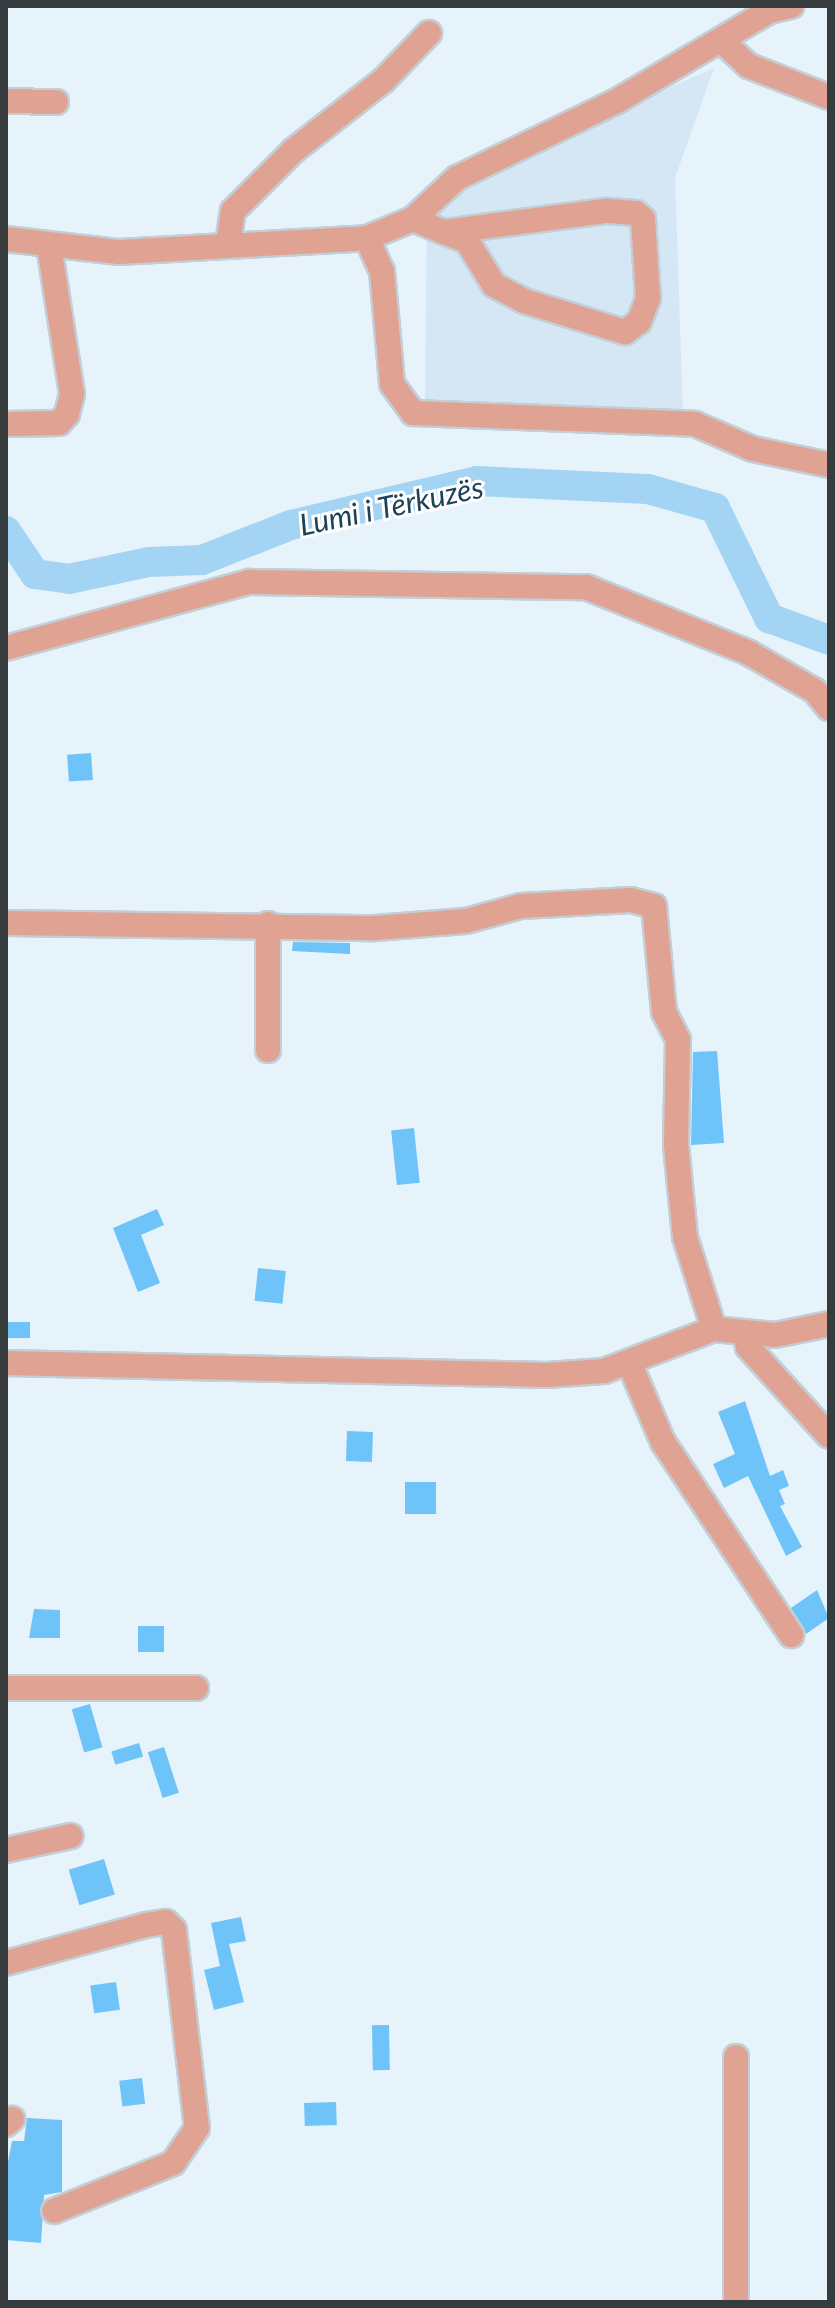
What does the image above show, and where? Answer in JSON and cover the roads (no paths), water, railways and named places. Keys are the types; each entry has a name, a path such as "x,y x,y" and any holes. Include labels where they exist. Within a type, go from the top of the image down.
{"street":[{"path":"6,239 119,252 367,238 413,219 457,178 724,43 769,11 791,6"},
{"path":"228,245 233,211 293,151 384,80 429,33"},
{"path":"724,43 749,66 829,97"},
{"path":"6,101 56,102"},
{"path":"413,219 444,232 467,241 494,285 524,301 625,332 639,322 648,298 643,219 636,213 605,211 444,232"},
{"path":"367,238 382,271 392,384 413,413 695,424 753,449 829,465"},
{"path":"6,424 59,423 67,414 72,394 49,246"},
{"path":"6,648 249,582 586,587 735,646 815,691 829,708"},
{"path":"6,923 268,924 375,928 481,919 521,906 631,900 654,906 664,1012 678,1040 676,1145 685,1237 714,1329"},
{"path":"268,924 268,1050"},
{"path":"6,1363 547,1375 604,1371 714,1329 775,1335 829,1324"},
{"path":"745,1334 748,1347 829,1436"},
{"path":"629,1362 663,1442 791,1635"},
{"path":"6,1688 196,1688"},
{"path":"6,1850 71,1836"},
{"path":"6,1963 146,1925 166,1922 174,1930 197,2128 173,2163 54,2211"},
{"path":"736,2057 736,2302"}],"waterway":[{"name":"Lumi i Tërkuzës","path":"6,531 35,574 69,579 149,562 202,560 291,525 477,481 648,489 715,508 769,618 829,640"}]}
